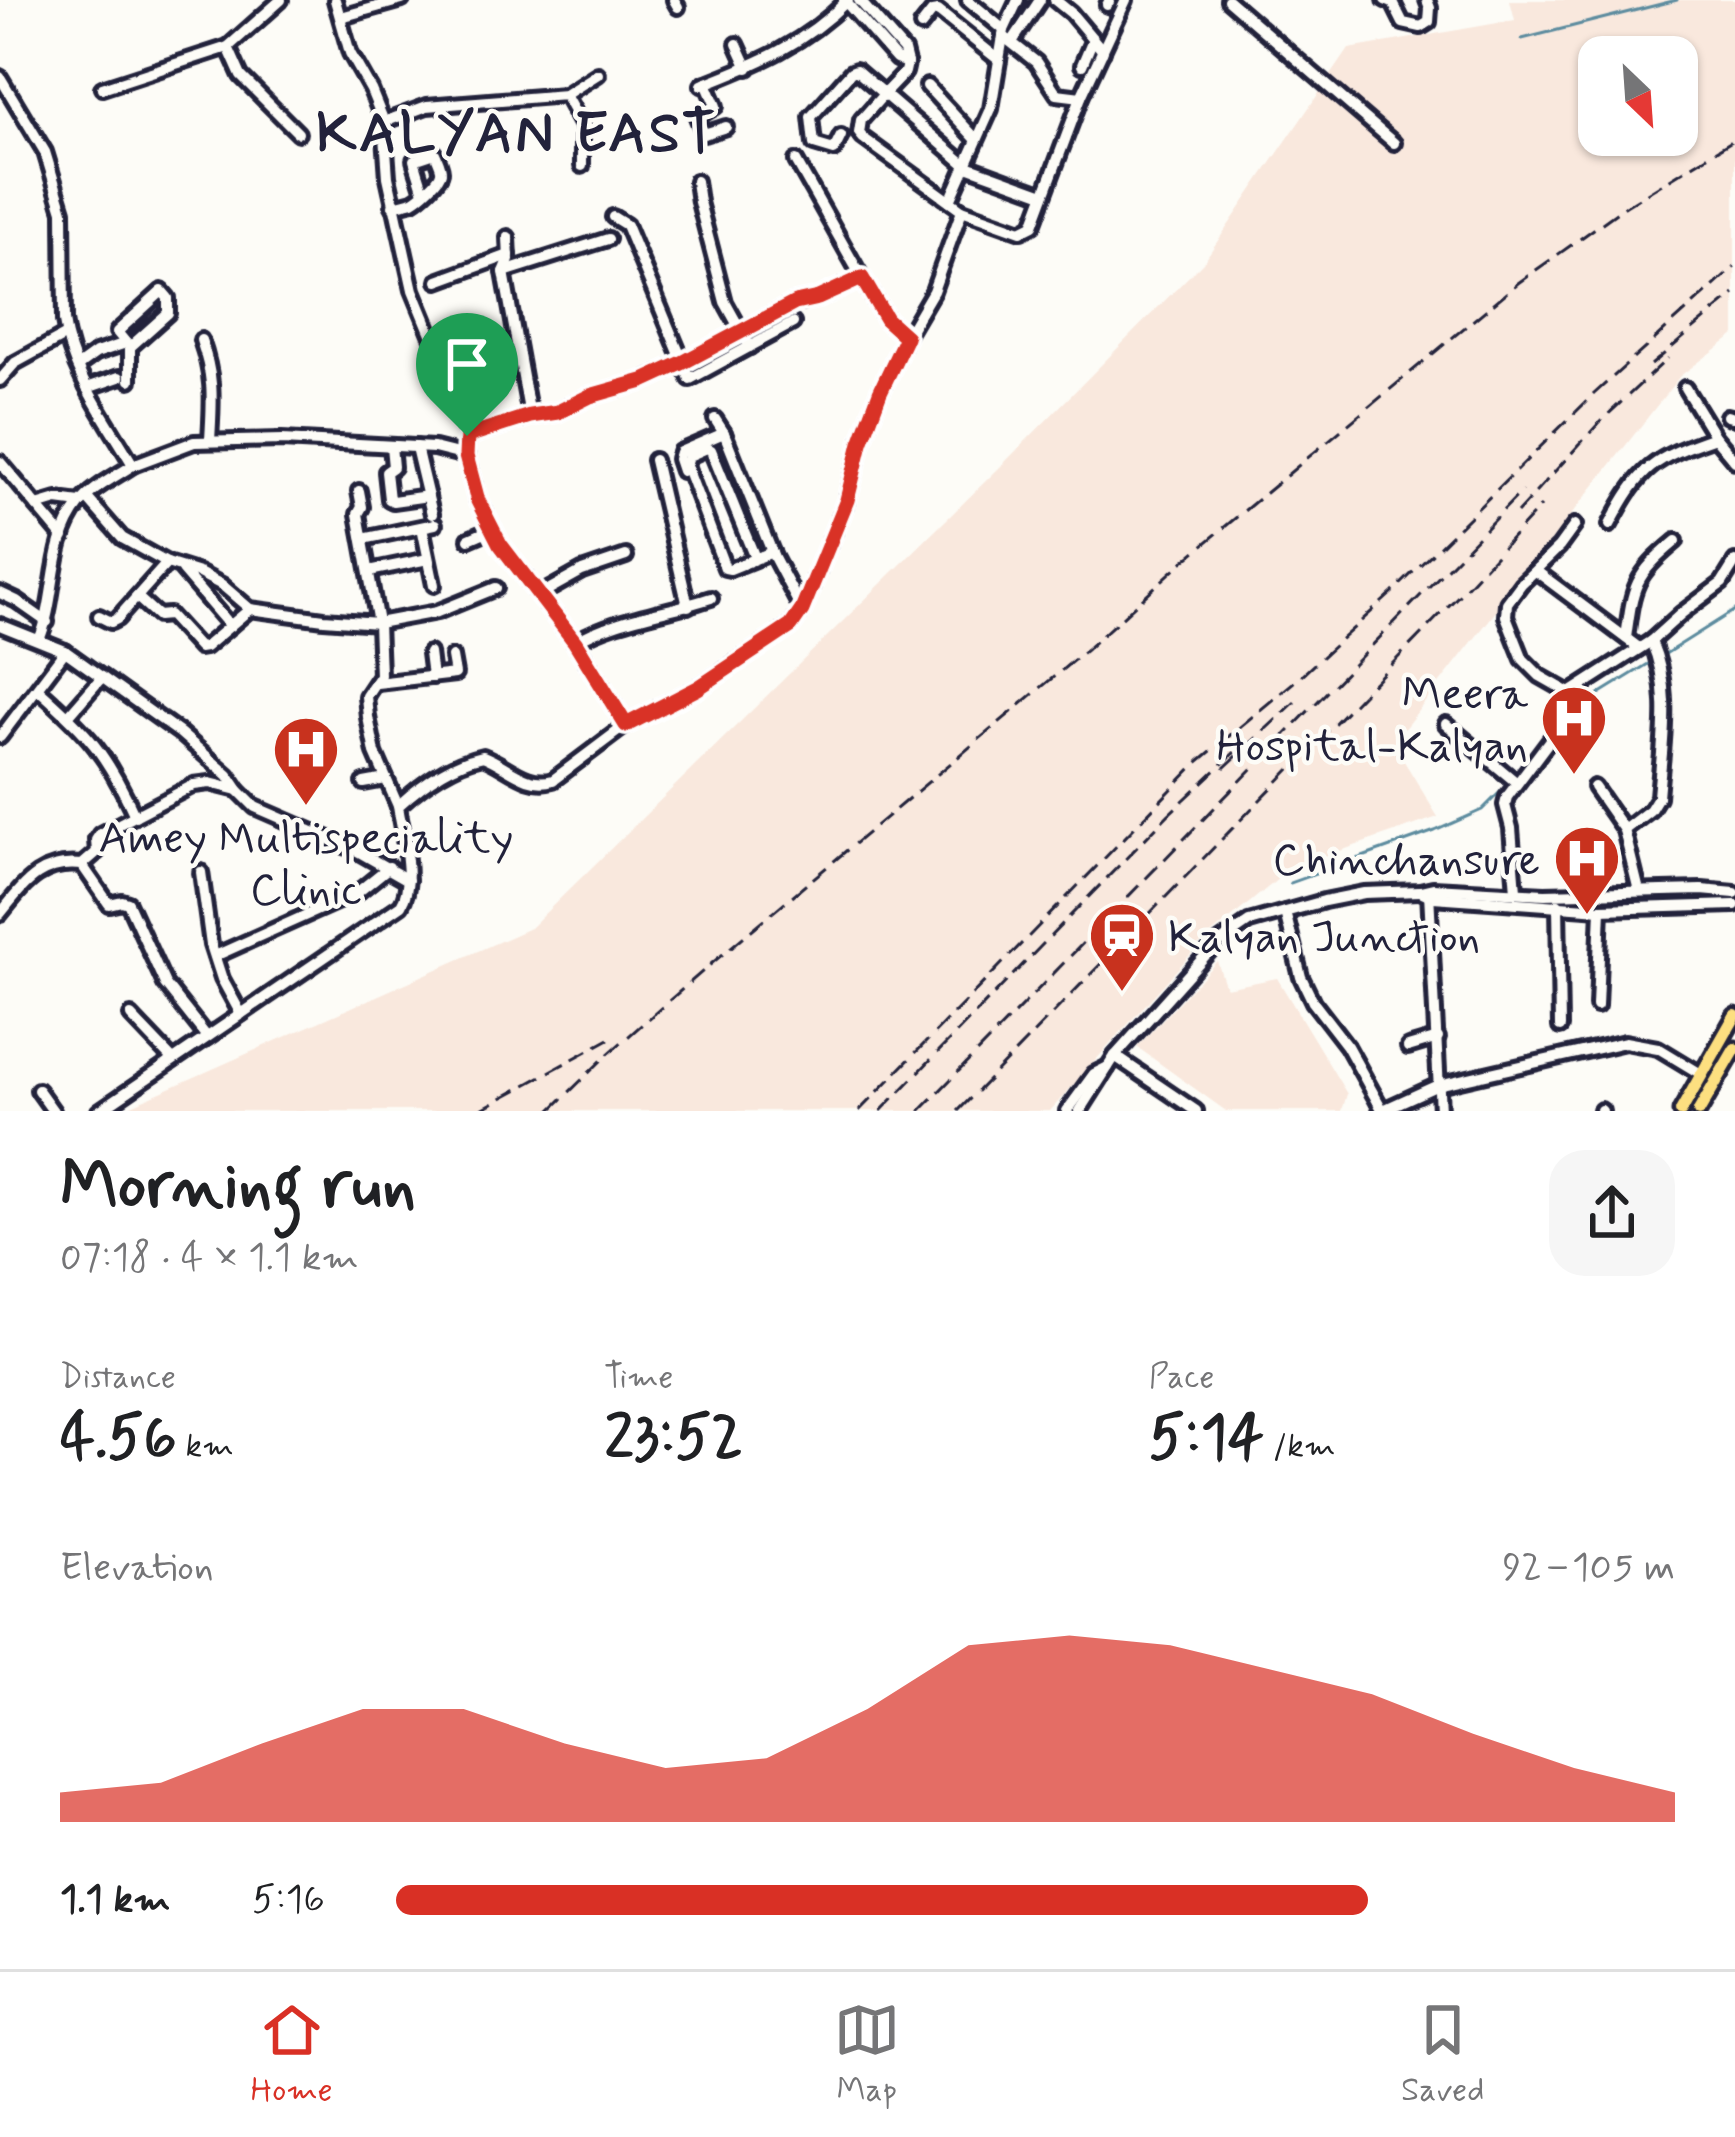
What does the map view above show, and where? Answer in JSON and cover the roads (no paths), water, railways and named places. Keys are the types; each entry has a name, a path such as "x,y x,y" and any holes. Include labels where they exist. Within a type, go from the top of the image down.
{"main road":[{"path":"1681,1111 1735,1016"},
{"path":"1699,1111 1735,1049"}],"street":[{"path":"103,88 228,47 281,0"},
{"path":"335,0 357,69 384,122 393,206 413,290 449,375 467,436 466,456 478,501 500,544 575,642 626,725"},
{"path":"341,17 402,0"},
{"path":"968,0 1036,62 1058,94 1081,97"},
{"path":"1006,36 1040,0"},
{"path":"1055,0 1103,51"},
{"path":"726,127 704,134 697,117 716,106 704,84 790,47 849,1 904,51 907,63 905,72 856,116 859,133 962,210 1021,231 1033,224 1081,97 1126,0"},
{"path":"1228,0 1394,143"},
{"path":"1385,0 1394,3 1403,23 1423,27 1429,22 1427,0"},
{"path":"950,201 991,109 1016,1"},
{"path":"921,26 938,11 999,60"},
{"path":"1082,65 1094,39"},
{"path":"737,44 748,68"},
{"path":"228,47 241,76 298,133"},
{"path":"863,138 839,135 832,150 813,143 813,111 854,71 967,166 1044,194"},
{"path":"384,122 427,106 565,94 598,74"},
{"path":"0,77 45,152 64,211 66,335 87,388 134,465"},
{"path":"927,86 979,134"},
{"path":"565,94 582,126 582,166"},
{"path":"796,161 886,319 906,337"},
{"path":"696,181 725,302 750,347"},
{"path":"393,206 424,192"},
{"path":"398,806 424,782 483,756 531,782 553,780 626,725 698,688 791,626 847,500 880,392 933,291 962,210"},
{"path":"613,217 626,225 692,379 793,323"},
{"path":"508,237 504,272 530,416"},
{"path":"504,272 608,239"},
{"path":"413,290 509,255"},
{"path":"467,436 558,412 590,396 643,381 795,303 862,278"},
{"path":"78,366 97,353 128,345 168,314 162,291 117,332 128,345 124,379 87,388"},
{"path":"0,380 15,363 66,335"},
{"path":"201,340 213,384 210,441"},
{"path":"1685,388 1735,461"},
{"path":"715,419 802,610"},
{"path":"724,433 680,452 678,459 722,572 728,575 773,554"},
{"path":"1610,524 1640,475 1661,460 1715,437"},
{"path":"39,640 47,622 56,552 63,537 84,501 134,465 194,442 210,441 282,440 391,452 434,448 466,456"},
{"path":"753,553 711,450 689,456 686,465 725,568 773,554"},
{"path":"412,451 428,496 428,559 434,585"},
{"path":"391,452 393,467 386,472 389,499 428,496"},
{"path":"654,460 688,606"},
{"path":"0,462 63,537"},
{"path":"99,1111 401,905 407,896 398,806 375,753 366,696 380,675 378,623 358,514 362,508 359,491"},
{"path":"38,506 57,500 84,501 122,538 166,563 222,585 250,609 378,623 437,612 496,588"},
{"path":"363,539 430,522"},
{"path":"1570,697 1522,659 1506,616 1507,603 1521,584 1575,525"},
{"path":"469,539 492,529"},
{"path":"1626,638 1633,590 1642,572 1676,541"},
{"path":"539,595 581,571 626,556"},
{"path":"369,571 428,559"},
{"path":"1516,891 1505,805 1567,717 1570,697 1639,648 1654,646 1682,613 1722,583 1735,562"},
{"path":"99,616 114,621 166,563"},
{"path":"182,570 230,626"},
{"path":"1536,572 1639,648"},
{"path":"0,593 47,622"},
{"path":"137,597 158,616 169,615 197,648 205,647 250,609"},
{"path":"575,642 598,628 711,598"},
{"path":"0,625 65,651 102,677 180,733 255,807 408,880"},
{"path":"1624,830 1650,810 1658,797 1666,693 1654,646"},
{"path":"0,737 65,651"},
{"path":"425,681 429,653"},
{"path":"377,682 425,681 455,674 452,657"},
{"path":"411,664 425,681"},
{"path":"396,665 398,681"},
{"path":"68,716 102,677"},
{"path":"38,689 98,747 135,816"},
{"path":"1446,724 1517,783"},
{"path":"364,783 386,779"},
{"path":"0,914 36,874 57,866 82,865 97,852 98,837 135,816 202,783 238,790"},
{"path":"1594,787 1624,830 1639,891"},
{"path":"298,845 305,827"},
{"path":"82,865 109,904 128,903 165,984 207,1036"},
{"path":"214,956 358,892 389,867"},
{"path":"200,872 214,956 241,1014"},
{"path":"1426,891 1601,909 1735,905"},
{"path":"1426,891 1440,1111"},
{"path":"1080,1111 1111,1061 1213,947 1249,922 1364,892 1735,893"},
{"path":"1559,893 1560,1027"},
{"path":"1597,1006 1601,909"},
{"path":"1285,912 1301,977 1313,1002 1347,1046 1383,1110 1438,1085 1624,1042 1658,1048 1701,1074"},
{"path":"131,1016 173,1060"},
{"path":"1408,1047 1438,1038"},
{"path":"1067,1111 1094,1074 1111,1061"},
{"path":"1111,1061 1196,1111"},
{"path":"1419,1078 1422,1092"},
{"path":"38,1090 53,1111"}],"waterway":[{"path":"1522,39 1677,0"},
{"path":"1662,656 1735,610"},
{"path":"1575,709 1653,661"},
{"path":"1290,883 1482,810 1509,783"}],"railway":[{"path":"550,1111 711,964 1518,283 1626,206 1735,139"},
{"path":"859,1111 1199,761 1393,592 1594,394 1735,267"},
{"path":"1651,365 1735,294"},
{"path":"1517,513 1599,423 1668,358"},
{"path":"920,1111 1522,491"},
{"path":"958,1111 1541,506"},
{"path":"1224,768 1295,702"},
{"path":"881,1111 1235,752"},
{"path":"478,1111 609,1039"}],"place":[{"name":"Meera Hospital-Kalyan","path":"1574,777"},
{"name":"Amey Multispeciality Clinic","path":"306,808"},
{"name":"Chinchansure","path":"1587,917"},
{"name":"Kalyan Junction","path":"1122,994"}],"district":[{"name":"KALYAN EAST","path":"517,131"}]}
